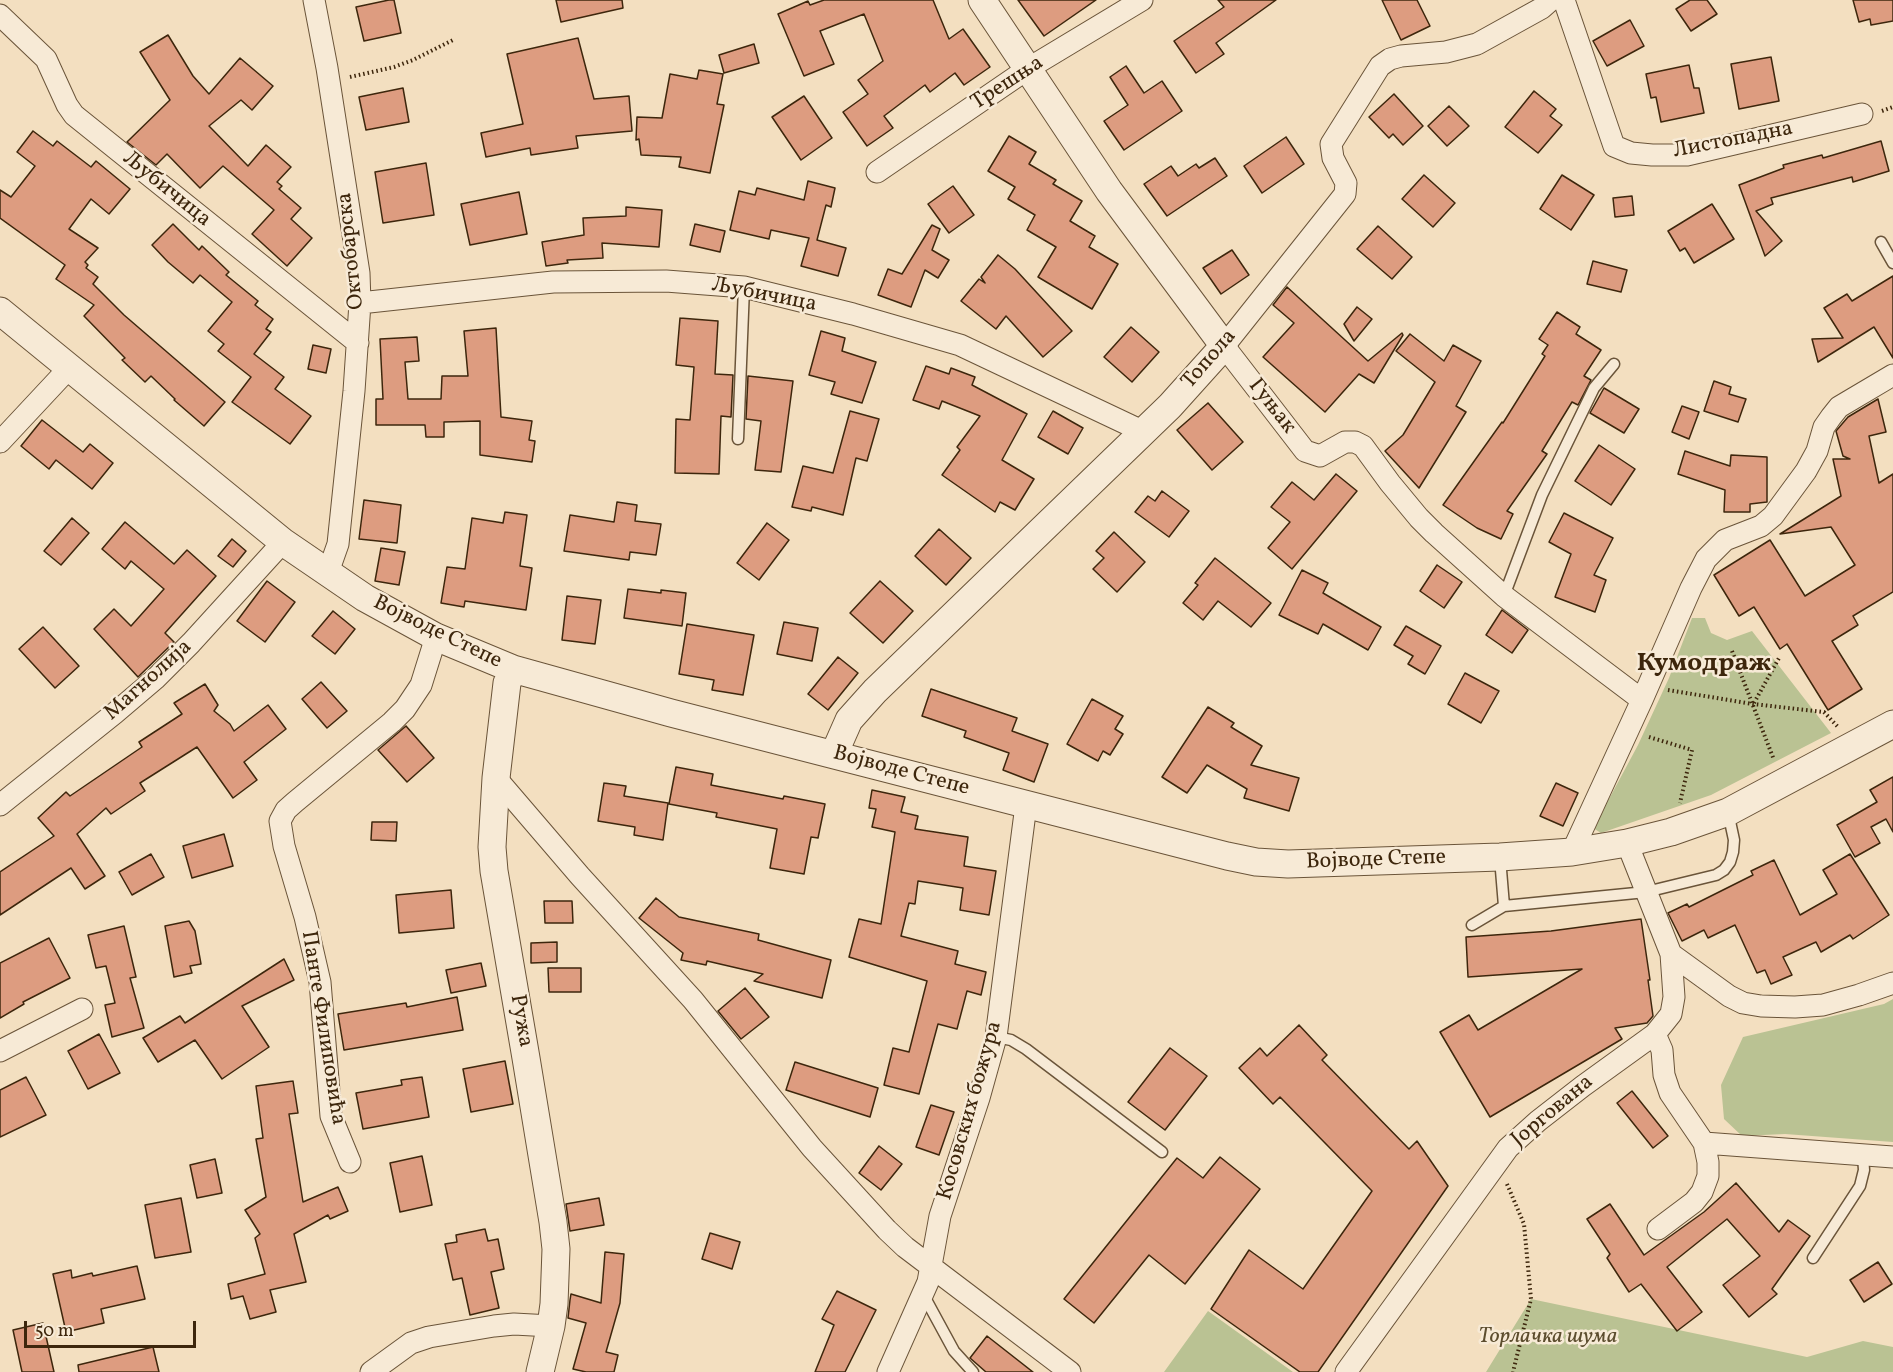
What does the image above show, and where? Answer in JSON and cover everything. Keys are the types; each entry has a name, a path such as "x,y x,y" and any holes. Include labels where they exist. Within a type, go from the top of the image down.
{"street":[{"name":"Октобарска","path":"314,0 359,273 360,303 338,544 326,573"},
{"name":"Гуњак","path":"982,0 1109,191 1305,451 1320,456 1346,442 1355,442 1363,446 1419,519 1504,596 1642,700"},
{"name":"Трешња","path":"877,172 1029,68 1143,0"},
{"name":"Топола","path":"834,754 849,720 875,691 1170,406 1224,346 1345,194 1346,183 1333,158 1331,144 1380,66 1390,59 1401,56 1446,52 1477,44 1542,8 1551,0"},
{"name":"Листопадна","path":"1563,0 1614,146 1631,153 1687,154 1862,114"},
{"name":"Љубичица","path":"0,15 46,59 74,115 357,343"},
{"name":"Љубичица","path":"360,303 553,282 666,281 744,287 853,314 960,345 1144,432"},
{"name":"Војводе Степе","path":"0,311 283,542 365,598 436,636 513,669 671,713 1227,856 1273,864 1500,857 1572,852 1627,843 1671,832 1728,812 1893,724"},
{"path":"0,442 70,368"},
{"path":"1572,852 1672,629 1706,559 1725,540 1761,526 1773,516 1806,471 1824,427 1839,407 1893,375"},
{"name":"Магнолија","path":"0,805 155,679 283,542"},
{"name":"Панте Филиповића","path":"350,1162 331,1116 320,982 289,864 280,820 285,810 295,801 405,709 421,685 436,636"},
{"name":"Ружа","path":"513,669 507,683 495,778 492,828 494,871 553,1222 556,1266 551,1326 540,1372"},
{"path":"495,778 693,1000 812,1148 887,1230 905,1247 1070,1372"},
{"name":"Косовских божура","path":"888,1372 923,1294 932,1266 940,1216 979,1098 996,1037 1026,805"},
{"name":"Јоргована","path":"1346,1372 1508,1148 1583,1086 1655,1034 1671,1014 1674,997 1671,954 1627,843"},
{"path":"1671,954 1729,996 1743,1003 1761,1006 1823,1005 1893,983"},
{"path":"0,1051 82,1009"},
{"path":"1655,1034 1662,1050 1664,1075 1670,1093 1704,1143 1708,1162 1708,1176 1702,1192 1658,1229"},
{"path":"1704,1143 1893,1157"},
{"path":"370,1372 411,1343 438,1335 514,1324 551,1326"}],"lane":[{"path":"1881,242 1893,263"},
{"path":"738,439 744,287"},
{"path":"1504,596 1542,495 1594,388 1614,364"},
{"path":"1472,925 1504,906 1646,892 1716,875 1730,862 1734,840 1728,812"},
{"path":"1500,857 1504,906"},
{"path":"996,1037 1011,1040 1026,1048 1162,1152"},
{"path":"1813,1258 1860,1186 1864,1170 1863,1156"},
{"path":"923,1294 954,1351 973,1372"}],"path":[{"path":"340,80 394,67 453,40"},
{"path":"1732,651 1778,770"},
{"path":"1754,704 1779,658"},
{"path":"1660,689 1824,712 1845,734"},
{"path":"1646,737 1692,750 1680,805"},
{"path":"1505,1179 1524,1224 1531,1299 1513,1372"}],"green space":[{"path":"1692,618 1705,618 1711,633 1727,640 1752,631 1831,733 1711,795 1601,833 1593,828 1593,822 1609,799 1638,745 1669,678"},
{"path":"1893,999 1893,1142 1785,1134 1742,1136 1724,1119 1721,1085 1743,1037 1884,1004"},
{"name":"Торлачка шума","path":"1531,1299 1807,1357 1863,1341 1893,1347 1893,1372 1486,1372"},
{"path":"1208,1311 1293,1372 1164,1372"}],"building":[{"path":"394,0 401,33 364,41 356,7"},
{"path":"556,0 622,0 623,8 561,22"},
{"path":"824,0 933,0 949,39 963,29 990,67 964,85 955,73 930,92 925,85 884,116 893,128 867,146 843,112 868,94 858,80 883,61 864,14 820,31 834,64 804,76 778,14 808,1 810,5"},
{"path":"1018,0 1096,0 1044,36"},
{"path":"1218,0 1276,0 1216,43 1224,54 1196,73 1174,41 1224,7"},
{"path":"1382,0 1417,0 1430,26 1401,40"},
{"path":"1690,0 1707,0 1717,14 1691,31 1676,9"},
{"path":"1853,0 1893,0 1893,21 1871,25 1870,19 1859,22"},
{"path":"1630,20 1644,46 1607,66 1593,41"},
{"path":"168,35 193,76 209,94 240,58 273,86 252,110 241,100 209,126 248,166 266,145 291,167 277,182 282,186 279,189 301,208 291,219 312,238 287,266 252,234 274,210 223,166 200,188 167,154 156,165 127,142 170,100 140,52"},
{"path":"578,38 594,99 629,96 632,131 576,136 578,148 531,155 530,148 486,157 481,133 523,124 507,54"},
{"path":"754,44 759,63 724,73 719,55"},
{"path":"1771,57 1779,101 1739,109 1731,64"},
{"path":"1689,65 1694,88 1699,88 1704,113 1661,122 1656,97 1651,98 1646,74"},
{"path":"1126,66 1144,93 1162,81 1182,111 1124,150 1104,121 1128,105 1110,77"},
{"path":"699,70 723,74 717,104 724,105 710,173 679,167 681,157 641,155 639,139 636,140 637,117 662,118 670,74 697,79"},
{"path":"403,88 409,122 366,130 359,97"},
{"path":"1534,91 1556,109 1550,116 1562,125 1538,153 1505,127"},
{"path":"1394,94 1423,126 1403,145 1393,134 1389,138 1369,117"},
{"path":"804,96 832,138 801,160 772,117"},
{"path":"1449,106 1469,126 1447,146 1428,126"},
{"path":"33,131 53,146 57,141 91,167 96,161 130,189 109,214 91,199 69,229 98,248 85,262 88,265 86,268 98,277 93,284 124,315 225,402 204,426 151,376 145,382 122,360 125,358 84,316 94,305 56,279 65,265 0,218 0,190 11,197 35,166 17,152"},
{"path":"1009,136 1036,152 1029,164 1056,180 1053,184 1082,201 1070,221 1095,236 1089,247 1118,264 1092,309 1038,277 1056,247 1027,230 1035,215 1008,199 1015,187 988,171"},
{"path":"1286,137 1304,164 1262,193 1244,166"},
{"path":"1881,141 1889,171 1853,182 1852,177 1771,198 1773,204 1756,211 1782,241 1765,256 1739,185 1784,168 1783,165 1822,155 1823,158"},
{"path":"1215,158 1227,176 1167,216 1144,184 1171,166 1178,176 1196,164 1199,168"},
{"path":"426,163 434,215 383,223 375,172"},
{"path":"1424,175 1455,203 1433,227 1402,199"},
{"path":"1562,175 1594,195 1571,230 1540,209"},
{"path":"808,181 835,188 831,207 826,205 817,240 846,248 838,276 801,266 809,238 771,230 769,239 730,230 739,191 755,195 757,188 804,200"},
{"path":"953,186 974,215 949,233 928,204"},
{"path":"519,192 527,234 470,245 461,204"},
{"path":"1632,196 1634,215 1615,217 1613,198"},
{"path":"1712,204 1734,239 1694,263 1685,248 1680,251 1668,231"},
{"path":"626,207 662,210 659,247 602,243 603,258 567,260 568,263 546,266 542,242 584,235 583,218 626,216"},
{"path":"173,224 199,250 202,246 229,272 226,275 258,301 255,305 273,319 266,329 271,332 254,354 284,377 275,389 311,416 290,444 232,402 251,377 218,351 224,344 208,331 232,302 200,275 193,283 152,245"},
{"path":"695,224 725,231 720,252 690,245"},
{"path":"932,225 940,229 932,250 949,260 938,278 925,270 911,307 878,295 888,269 902,274"},
{"path":"1378,226 1412,257 1392,279 1357,249"},
{"path":"1232,250 1249,275 1221,294 1203,268"},
{"path":"998,255 1015,269 1072,331 1043,357 1006,316 996,329 961,301 979,279 985,283 981,277"},
{"path":"1593,261 1627,270 1621,292 1587,284"},
{"path":"1893,276 1893,358 1874,327 1818,362 1812,339 1843,338 1824,308 1847,294 1852,301"},
{"path":"1287,287 1368,361 1402,333 1403,335 1374,383 1359,374 1325,412 1263,357 1294,323 1273,305"},
{"path":"1357,307 1372,319 1354,341 1344,324"},
{"path":"1557,312 1580,327 1576,334 1601,350 1584,376 1591,380 1578,405 1572,402 1542,451 1547,454 1507,511 1513,514 1501,539 1477,528 1443,505 1503,423 1545,356 1542,354 1548,345 1539,339"},
{"path":"680,318 718,321 715,374 733,375 731,417 721,416 719,474 675,473 676,419 690,420 694,367 676,365"},
{"path":"1131,327 1159,352 1132,382 1104,357"},
{"path":"496,328 501,417 532,421 529,440 535,441 532,462 480,455 480,421 444,422 444,437 426,437 425,425 376,425 376,399 383,399 380,339 417,337 419,361 405,362 408,399 441,399 442,376 468,376 464,331"},
{"path":"821,331 845,338 842,351 876,362 862,403 831,394 835,382 809,375"},
{"path":"1410,334 1444,361 1453,345 1481,361 1456,406 1466,412 1419,488 1385,451 1403,435 1435,382 1396,351"},
{"path":"313,345 331,349 326,373 308,369"},
{"path":"926,366 949,374 951,368 975,377 972,385 1027,414 1002,460 1034,479 1015,510 1000,502 995,512 942,475 960,450 957,447 980,416 942,401 939,409 913,400"},
{"path":"748,376 793,381 781,472 755,470 761,421 746,419"},
{"path":"1714,381 1731,387 1729,394 1746,399 1738,422 1704,411"},
{"path":"1604,388 1639,409 1624,433 1590,413"},
{"path":"1878,399 1886,432 1869,436 1879,483 1893,474 1893,592 1853,616 1858,625 1832,641 1862,689 1828,710 1787,644 1780,649 1754,607 1739,616 1714,575 1770,540 1805,596 1855,565 1831,527 1780,534 1841,496 1833,459 1850,459 1843,456 1836,431 1848,417"},
{"path":"1208,403 1243,442 1212,470 1177,430"},
{"path":"1682,406 1699,412 1689,439 1672,432"},
{"path":"850,411 879,419 867,461 856,458 843,515 812,507 811,511 792,507 803,466 833,473"},
{"path":"1053,411 1083,428 1068,454 1038,437"},
{"path":"42,420 83,452 90,444 113,463 92,489 56,460 49,469 21,446"},
{"path":"1599,445 1635,469 1611,505 1575,481"},
{"path":"1685,451 1730,466 1731,455 1767,457 1767,502 1750,504 1750,512 1724,512 1725,490 1678,474"},
{"path":"1336,474 1357,491 1292,569 1268,548 1290,522 1271,507 1292,482 1314,500"},
{"path":"1162,491 1189,511 1169,537 1135,512 1148,496 1155,501"},
{"path":"364,500 401,505 397,543 359,539"},
{"path":"617,502 637,505 635,521 661,524 656,555 630,552 629,560 564,551 570,515 614,522"},
{"path":"505,512 527,515 520,566 532,568 526,610 465,601 464,607 441,603 447,567 465,569 472,518 503,523"},
{"path":"1564,513 1613,538 1594,575 1606,580 1595,612 1555,597 1571,554 1549,542"},
{"path":"72,518 89,533 61,565 44,551"},
{"path":"125,522 174,564 187,550 216,576 165,633 174,642 138,677 94,629 114,609 131,626 164,589 131,561 125,569 102,549"},
{"path":"767,523 789,540 759,580 737,563"},
{"path":"939,529 971,558 946,585 915,556"},
{"path":"1114,532 1145,562 1117,592 1093,569 1104,558 1096,551"},
{"path":"232,539 246,551 233,567 218,556"},
{"path":"381,548 405,552 399,585 375,581"},
{"path":"1215,558 1271,603 1251,627 1218,601 1203,620 1183,603 1198,585 1195,583"},
{"path":"1437,565 1462,582 1444,608 1420,591"},
{"path":"1302,570 1328,583 1323,593 1381,627 1368,650 1323,624 1318,634 1279,615"},
{"path":"267,581 295,602 265,642 237,621"},
{"path":"880,581 913,611 883,643 850,613"},
{"path":"628,589 686,593 682,626 624,618"},
{"path":"567,596 601,600 595,644 562,640"},
{"path":"1502,610 1528,630 1512,653 1486,635"},
{"path":"333,611 355,629 335,654 312,636"},
{"path":"784,622 818,628 812,661 777,654"},
{"path":"687,624 754,635 743,695 712,690 714,680 679,674"},
{"path":"1406,626 1441,646 1425,674 1408,664 1413,656 1394,645"},
{"path":"43,627 79,666 55,688 19,649"},
{"path":"838,657 858,673 828,710 808,694"},
{"path":"1465,673 1499,691 1481,723 1448,704"},
{"path":"321,682 347,711 327,728 302,699"},
{"path":"205,684 218,705 214,711 230,724 234,731 268,705 286,729 244,762 257,780 233,798 197,747 140,783 145,791 111,814 106,808 77,834 105,876 85,889 71,868 0,915 0,872 54,836 38,818 66,792 70,796 142,747 139,742 182,714 174,703"},
{"path":"931,689 1017,718 1012,731 1048,744 1034,782 1003,770 1009,753 964,737 966,731 922,716"},
{"path":"1092,699 1123,716 1115,729 1123,734 1110,755 1103,751 1098,761 1067,744"},
{"path":"1208,707 1234,723 1231,727 1262,746 1251,765 1299,778 1289,811 1244,798 1247,789 1207,765 1187,793 1162,777"},
{"path":"406,726 434,758 407,782 378,750"},
{"path":"676,767 713,774 711,785 783,799 784,796 825,804 818,838 811,837 804,874 770,868 777,829 716,817 717,813 669,804"},
{"path":"1893,777 1893,832 1886,819 1871,827 1880,843 1855,857 1837,825 1877,802 1870,790"},
{"path":"604,783 626,786 624,796 668,803 663,840 634,835 635,827 598,821"},
{"path":"1556,783 1578,793 1563,826 1540,816"},
{"path":"872,790 905,797 901,812 918,816 915,829 968,837 964,866 996,871 989,915 960,910 963,888 918,881 915,904 909,903 901,936 958,951 955,964 986,972 981,995 967,991 957,1029 938,1024 919,1094 884,1085 893,1048 909,1052 927,981 849,957 859,919 881,924 895,832 872,827 876,809 869,808"},
{"path":"372,822 397,822 396,841 371,840"},
{"path":"224,834 233,866 192,878 183,846"},
{"path":"151,854 164,877 132,895 119,872"},
{"path":"1850,854 1889,915 1853,939 1850,935 1821,952 1816,942 1783,957 1792,975 1771,984 1765,970 1757,973 1735,925 1708,938 1704,930 1682,941 1668,913 1687,904 1689,907 1753,875 1751,871 1774,860 1800,915 1837,894 1823,870"},
{"path":"451,890 454,928 399,933 396,895"},
{"path":"656,898 679,917 759,934 758,940 831,960 822,998 754,981 763,974 707,961 706,965 681,960 683,953 639,918"},
{"path":"544,901 572,901 573,923 545,923"},
{"path":"1641,919 1653,1016 1647,1023 1615,1028 1622,1039 1490,1117 1440,1032 1469,1015 1478,1030 1582,969 1468,977 1466,937 1551,931"},
{"path":"189,921 195,931 201,964 190,966 192,973 174,977 165,926"},
{"path":"124,926 136,977 130,978 144,1028 112,1037 105,1005 115,1003 106,966 96,968 88,935"},
{"path":"49,938 70,978 23,1002 24,1004 0,1018 0,963"},
{"path":"557,942 557,962 531,963 531,943"},
{"path":"284,959 294,980 242,1006 269,1047 222,1079 195,1040 158,1062 143,1038 180,1016 185,1023"},
{"path":"481,963 486,986 451,993 446,970"},
{"path":"548,968 581,968 581,992 549,992"},
{"path":"745,988 769,1017 741,1039 718,1011"},
{"path":"457,997 463,1030 344,1050 338,1014 406,1003 407,1007"},
{"path":"1299,1025 1327,1055 1322,1060 1409,1149 1417,1141 1448,1186 1318,1372 1300,1372 1211,1309 1249,1250 1303,1289 1372,1191 1280,1097 1273,1104 1239,1068 1260,1048 1267,1056"},
{"path":"99,1034 120,1073 88,1089 68,1051"},
{"path":"1170,1048 1207,1076 1165,1130 1128,1102"},
{"path":"505,1061 513,1104 471,1112 463,1069"},
{"path":"795,1062 878,1088 870,1117 786,1090"},
{"path":"26,1077 46,1115 0,1137 0,1090"},
{"path":"422,1077 429,1117 363,1129 356,1093 402,1085 401,1080"},
{"path":"293,1081 298,1113 289,1114 303,1202 338,1187 348,1211 330,1219 328,1215 294,1234 306,1282 270,1290 276,1312 250,1319 243,1296 231,1299 228,1284 265,1274 255,1238 260,1234 245,1210 266,1197 256,1139 263,1138 256,1086"},
{"path":"1632,1091 1668,1136 1653,1148 1617,1103"},
{"path":"931,1105 954,1112 939,1155 916,1147"},
{"path":"879,1146 902,1164 881,1190 859,1173"},
{"path":"422,1156 432,1205 400,1212 390,1163"},
{"path":"1220,1157 1260,1189 1185,1284 1149,1255 1094,1323 1064,1299 1177,1158 1203,1178"},
{"path":"215,1159 222,1193 197,1198 190,1165"},
{"path":"1736,1183 1779,1232 1788,1220 1810,1236 1772,1289 1777,1294 1749,1317 1723,1285 1760,1256 1727,1219 1667,1267 1702,1312 1677,1331 1641,1284 1629,1292 1607,1258 1610,1254 1587,1219 1610,1204 1644,1255 1704,1212"},
{"path":"181,1198 191,1252 155,1258 145,1205"},
{"path":"599,1198 604,1225 570,1231 566,1204"},
{"path":"485,1229 488,1241 498,1239 504,1269 491,1272 499,1308 470,1315 462,1278 453,1280 445,1244 457,1242 456,1235"},
{"path":"710,1233 740,1242 732,1269 702,1259"},
{"path":"605,1252 624,1254 620,1303 606,1352 618,1355 614,1372 586,1372 573,1369 586,1323 568,1318 570,1300 571,1294 601,1303"},
{"path":"1878,1262 1892,1284 1864,1302 1850,1280"},
{"path":"137,1266 145,1299 101,1309 104,1323 66,1332 53,1274 71,1270 72,1278 92,1273 93,1276"},
{"path":"837,1291 876,1310 845,1372 815,1372 834,1325 822,1319"},
{"path":"43,1323 54,1372 22,1372 13,1330"},
{"path":"987,1336 1033,1372 986,1372 970,1358"},
{"path":"153,1347 159,1372 79,1372 78,1365"}],"district":[{"name":"Кумодраж","path":"1704,665"}]}
